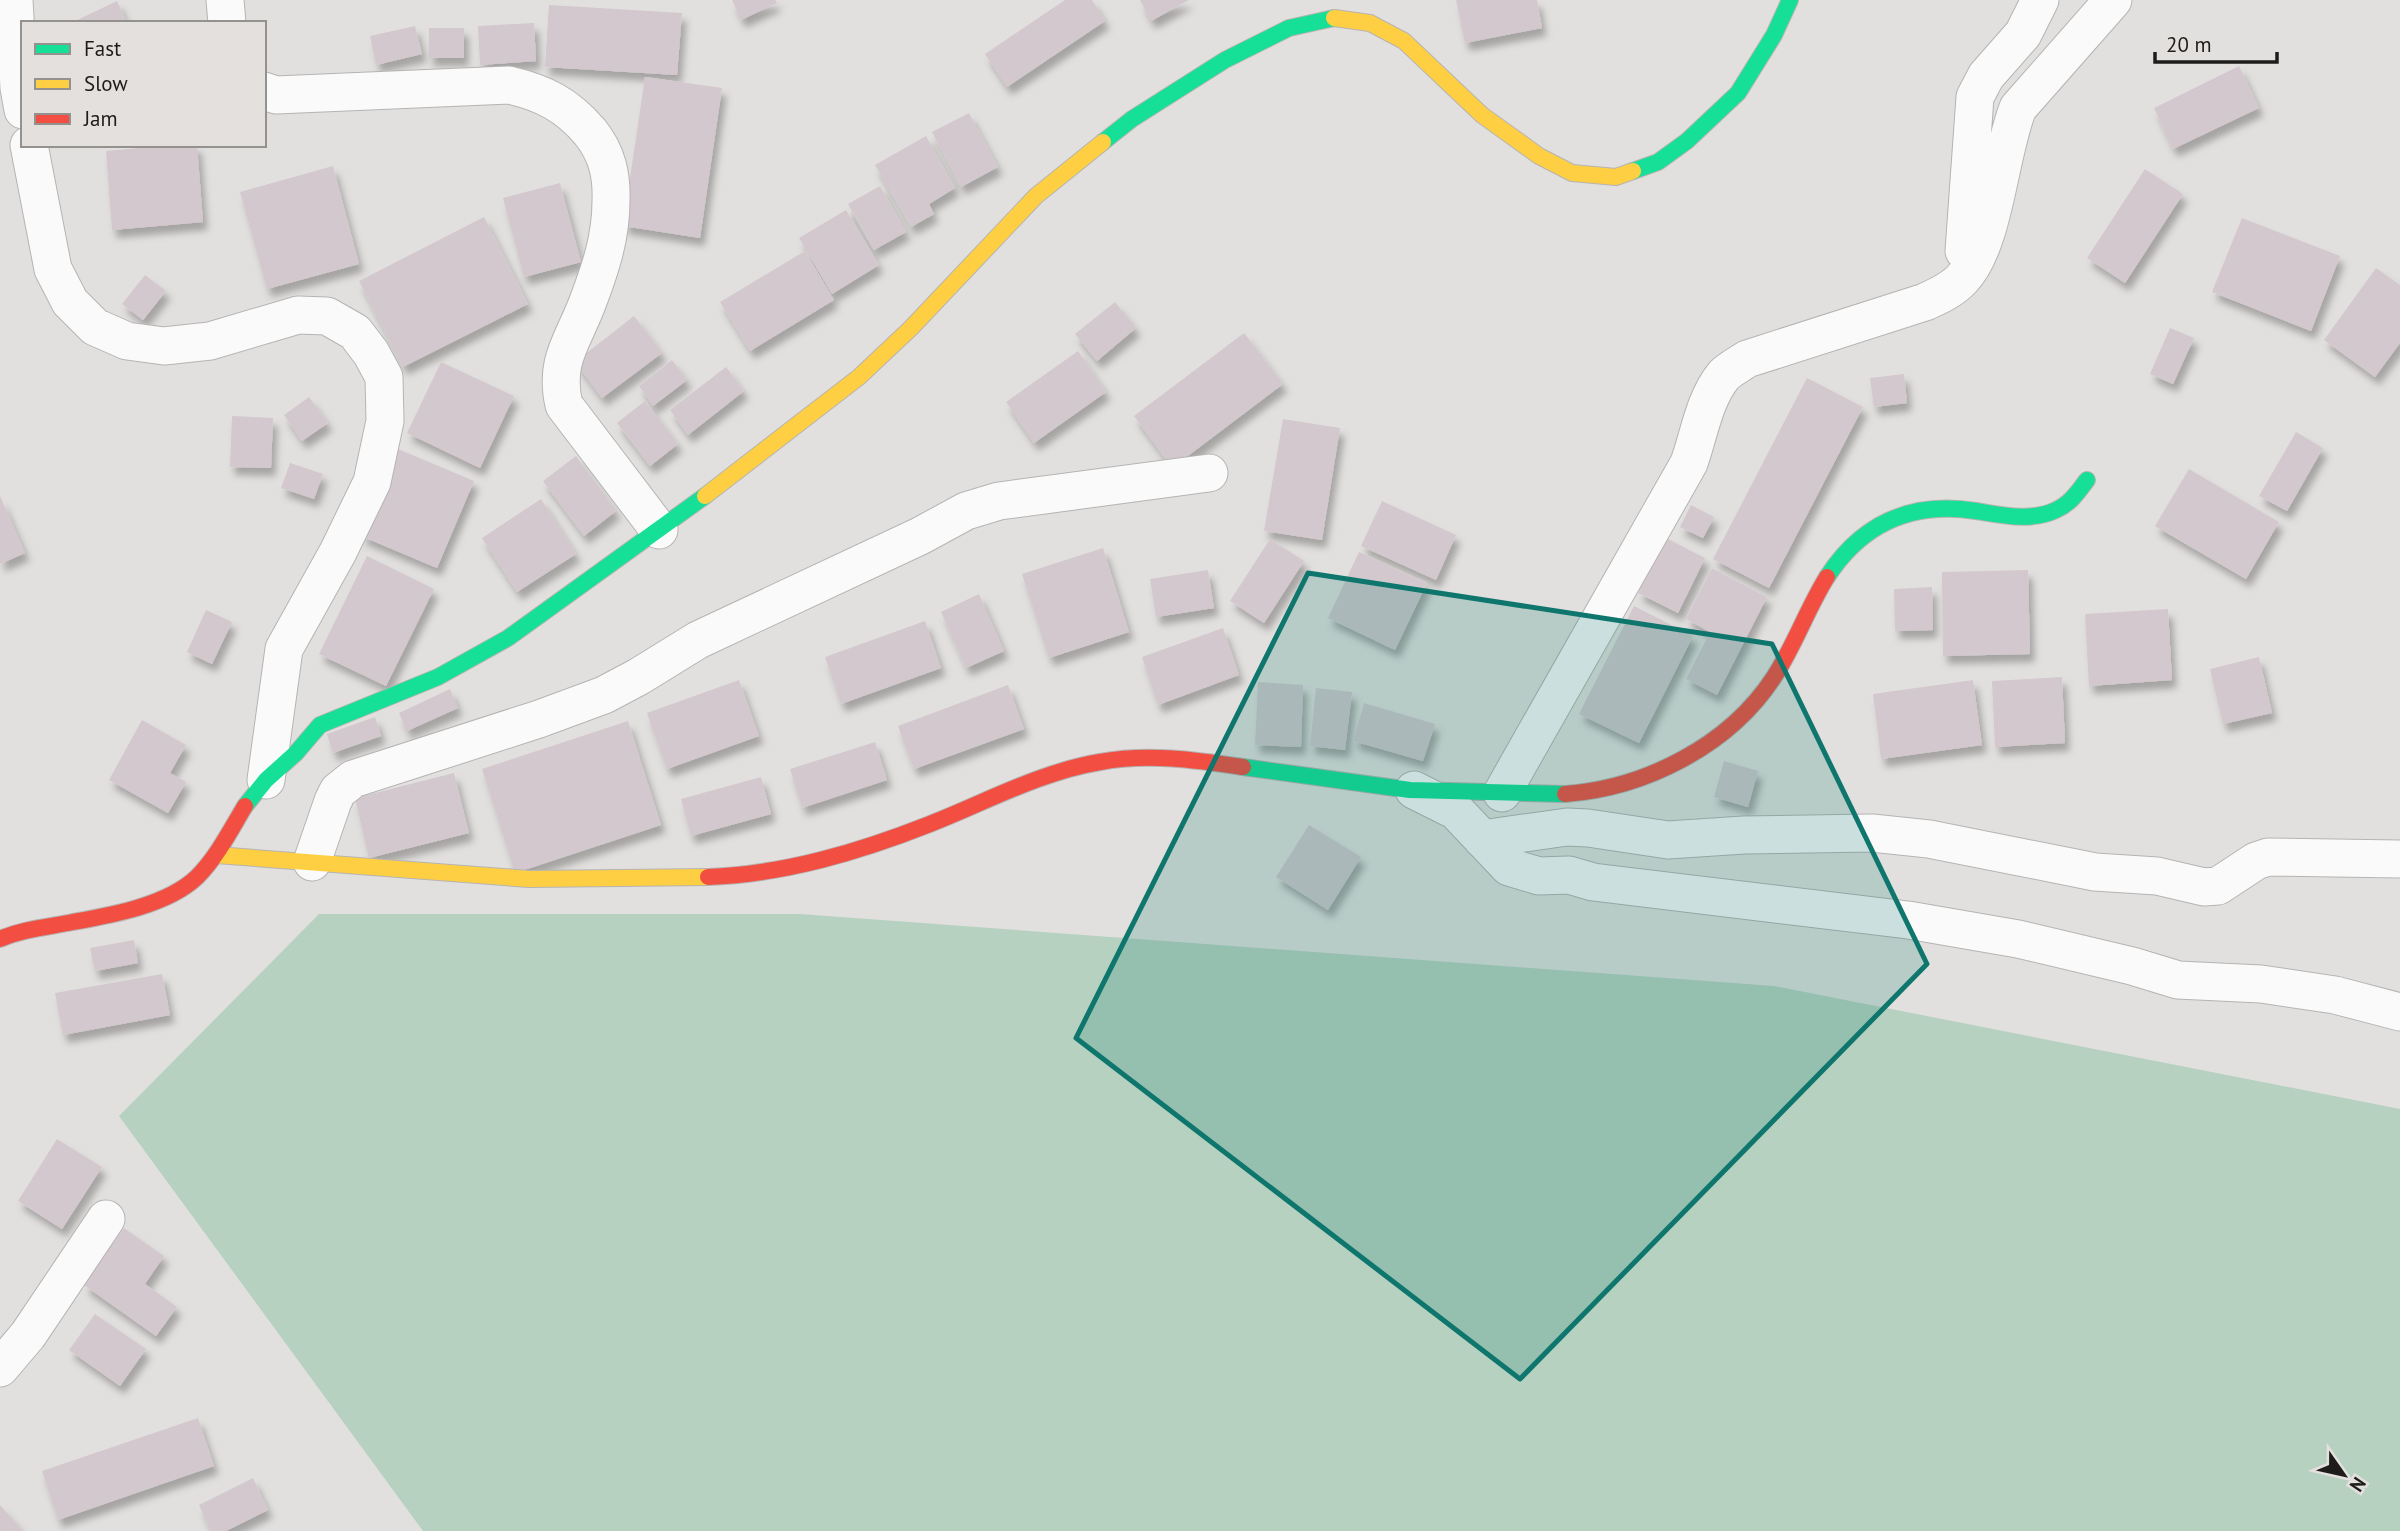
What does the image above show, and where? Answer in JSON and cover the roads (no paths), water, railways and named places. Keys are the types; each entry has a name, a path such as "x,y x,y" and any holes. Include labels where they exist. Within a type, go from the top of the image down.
{"street":[{"path":"14,0 21,99"},
{"path":"225,0 227,21"},
{"path":"0,939 14,933 102,917 172,897 196,878 216,855 246,804 320,725 438,677 508,638 715,489 859,377 911,328 1036,196 1132,119 1225,60 1289,27 1332,18 1370,23 1404,41 1482,116 1539,156 1573,173 1616,177 1658,162 1687,141 1738,93 1774,34 1790,0"},
{"path":"1962,280 1975,97 1986,76 2023,34 2040,0"},
{"path":"1502,793 1689,463 1714,391 1726,373 1747,359 1925,302 1962,280 1982,245 2010,129 2018,108 2113,0"},
{"path":"266,92 276,95 509,85 532,90 573,113 594,137 607,159 611,187 611,219 608,245 561,367 559,385 564,405 571,416 659,530"},
{"path":"29,147 53,269 70,302 95,327 127,341 164,346 210,341 299,315 327,316 355,332 384,377 385,421 372,482 338,552 284,649 266,780"},
{"path":"312,862 338,790 353,779 539,719 604,695 698,640 920,536 966,511 999,501 1209,473"},
{"path":"216,855 484,874 511,879 690,877 783,869 902,834 1055,774 1091,763 1127,758 1207,762 1414,790 1576,795 1634,781 1669,765 1722,733 1757,698 1784,662 1828,577 1843,554 1858,538 1879,525 1901,515 1957,509 2014,518 2044,515 2068,504 2087,480"},
{"path":"1414,790 1456,811 1509,867 1539,876 1569,875 1593,882 1908,920 2018,939 2178,980 2261,984 2335,995 2400,1012"},
{"path":"1482,839 1567,827 1599,829 1668,840 1744,835 1872,833 1930,839 2095,872 2157,876 2204,887 2218,886 2256,860 2268,857 2400,859"},
{"path":"0,1368 28,1335 106,1219"}]}
